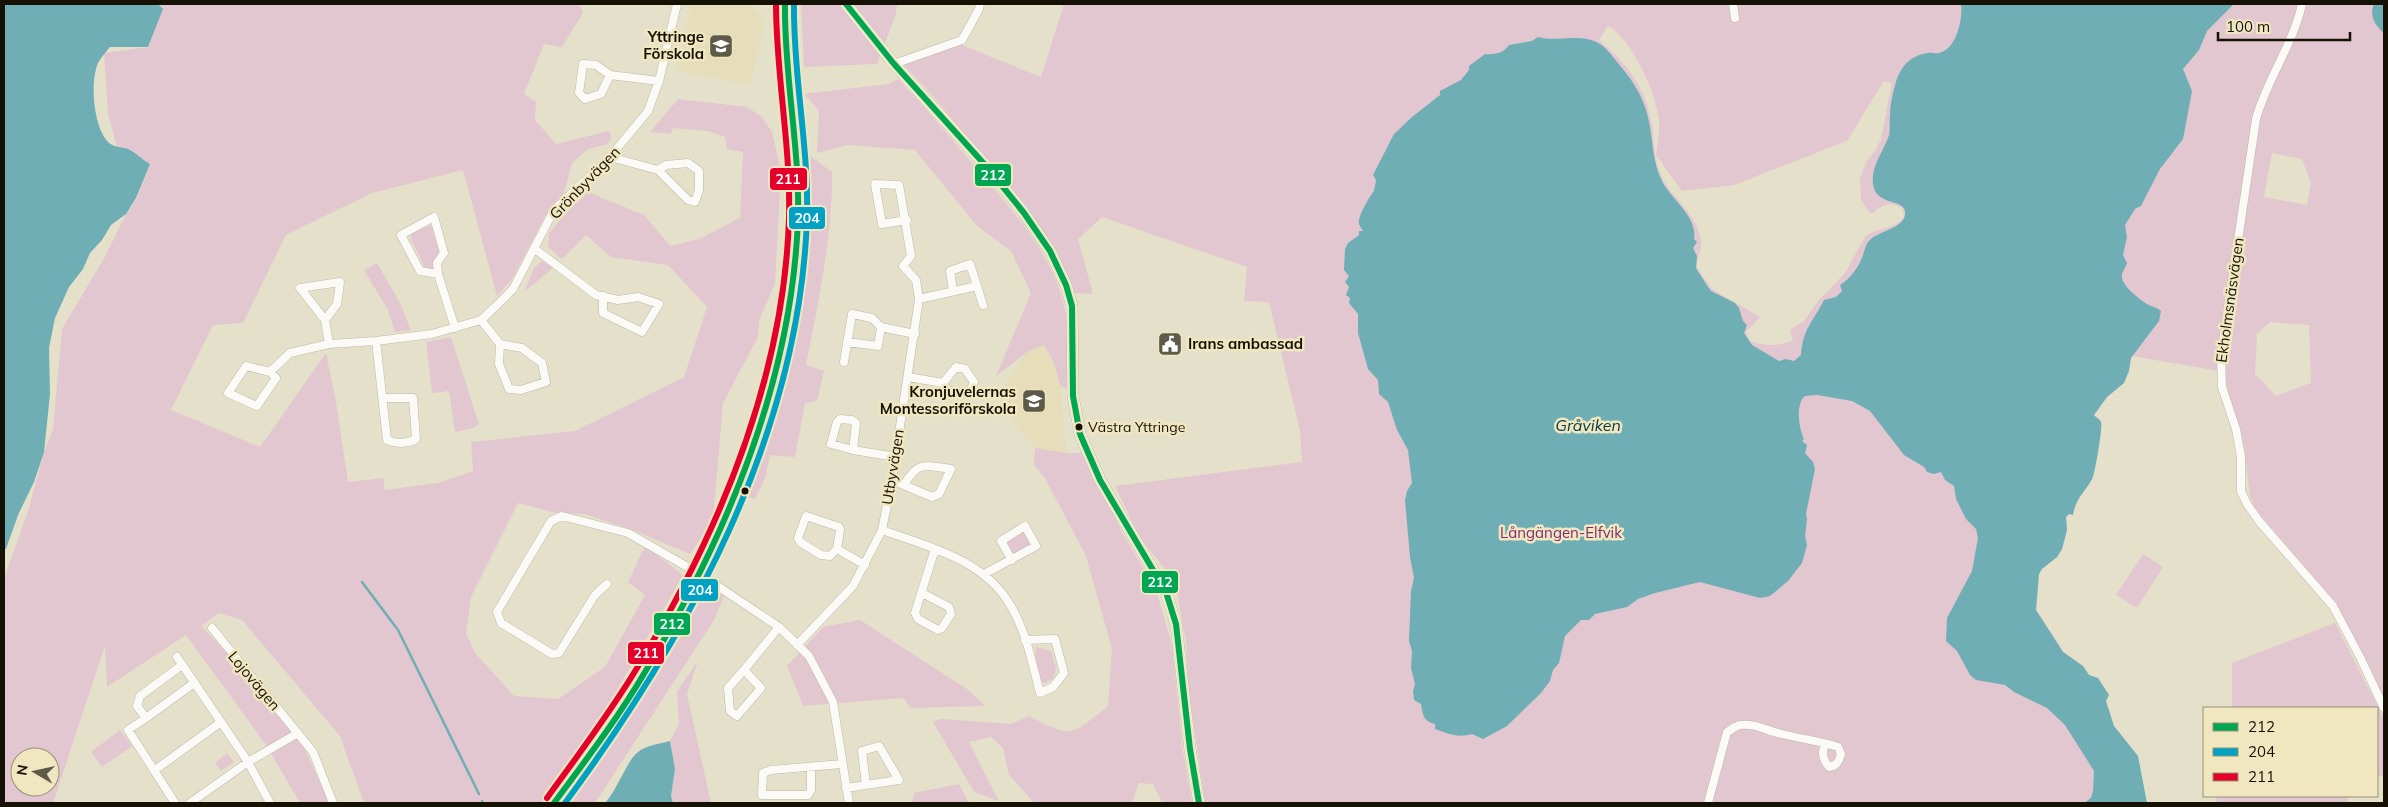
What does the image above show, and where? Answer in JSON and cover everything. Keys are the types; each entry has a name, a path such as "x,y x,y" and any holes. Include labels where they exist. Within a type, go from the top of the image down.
{"street":[{"name":"Grönbyvägen","path":"270,372 290,353 329,344 376,341 432,334 481,320 513,289 554,210 610,157 648,111 659,81 676,4"},
{"path":"554,803 637,686 698,573 733,495 755,437 775,371 788,308 797,237 799,176 785,4"},
{"path":"846,4 894,64 986,166 1024,213 1050,251 1066,285 1072,306 1073,396 1078,424 1100,480 1166,592 1176,624 1190,749 1199,803"},
{"path":"894,64 962,40 980,4"},
{"path":"1733,4 1735,18"},
{"name":"Ekholmsnäsvägen","path":"2302,4 2298,24 2261,101 2256,119 2221,355 2222,387 2236,429 2241,457 2242,490 2246,504 2333,606 2384,708"},
{"path":"610,75 602,94 585,99 579,93 584,64 596,65 610,75 659,81"},
{"path":"610,157 658,170 688,200 695,202 698,190 698,171 688,163 666,164 658,170"},
{"path":"875,184 898,185 906,220 882,224 875,184"},
{"path":"438,274 420,271 401,235 434,217 444,253 437,263 438,274 455,328"},
{"name":"Utbyvägen","path":"797,645 852,586 865,565 882,530 896,456 919,299 916,280 903,266 911,256 906,220"},
{"path":"535,249 596,295 602,296 618,300 638,297 659,304 642,332 603,313 602,296"},
{"path":"953,290 950,271 970,264 983,305"},
{"path":"325,320 337,304 340,282 300,288 325,320 329,344"},
{"path":"919,299 977,286"},
{"path":"844,362 852,314 872,318 881,327 915,334"},
{"path":"481,320 500,344 499,364 509,389 521,390 546,382 542,363 522,348 500,344"},
{"path":"847,342 878,346 881,327"},
{"path":"376,341 387,440 411,442 416,439 413,398 383,398"},
{"path":"246,366 270,372 276,378 258,406 228,393 246,366"},
{"path":"908,377 943,383"},
{"path":"853,450 856,423 852,420 840,419 837,422 831,444 853,450 896,456"},
{"path":"892,480 904,485 934,496 939,494 951,469 920,466 912,471 904,485"},
{"path":"607,584 594,594 559,653 552,654 501,623 497,612 551,521 562,516 628,534 698,573 779,627 809,656 833,702 849,803"},
{"path":"806,516 839,527 837,549 830,556 824,556 800,542 798,538 806,516"},
{"path":"984,574 1012,560 1036,546 1025,526 1001,541 1012,560"},
{"path":"882,530 936,549 984,574 1009,603 1025,640 1040,693 1053,687 1064,673 1055,639 1025,640"},
{"path":"837,549 865,565"},
{"path":"922,593 949,607 951,614 942,628 938,630 917,617 915,613 936,549"},
{"path":"744,670 761,688 737,716 730,711 728,688 779,627"},
{"name":"Lojovägen","path":"212,628 313,752 333,803"},
{"path":"176,657 248,762 270,803"},
{"path":"146,718 137,706 140,696 182,665"},
{"path":"175,803 128,730 194,683"},
{"path":"155,770 221,722"},
{"path":"1708,803 1726,732 1738,725 1754,725 1780,734 1816,740 1825,745"},
{"path":"190,803 248,762 298,733"},
{"path":"846,788 866,785 899,780 879,746 862,751 866,785"},
{"path":"811,768 811,790 808,795 762,795 764,773 771,770 842,764"}],"shaded area":[{"name":"Yttringe Förskola","path":"691,4 704,7 705,4 750,4 765,21 750,85 676,71"},
{"name":"Kronjuvelernas Montessoriförskola","path":"1044,345 1054,363 1061,387 1066,453 1035,448 1007,415 1005,385 1027,352"}],"green space":[{"path":"158,4 579,4 583,13 562,47 544,44 524,94 536,102 535,120 556,144 609,131 612,137 608,144 588,149 572,163 564,193 545,216 512,279 497,296 463,170 372,193 286,235 243,323 213,325 171,410 260,447 326,353 336,402 348,482 383,478 385,490 438,483 473,471 471,442 575,431 684,377 707,307 668,265 611,257 586,235 562,259 548,247 549,233 565,214 588,192 644,215 670,246 699,239 740,218 743,152 727,149 725,137 708,131 672,128 671,134 650,132 678,99 747,107 762,117 772,132 781,171 775,283 759,321 758,337 723,403 713,520 690,554 633,530 584,514 556,513 518,503 471,597 466,633 475,653 514,696 558,699 605,667 645,595 628,582 645,546 683,575 598,720 542,803 364,803 340,736 242,620 219,613 201,626 233,659 303,745 329,803 300,803 266,745 186,635 107,687 105,646 60,782 60,747 10,747 10,797 55,797 53,803 4,803 4,579 29,508 44,452 53,429 62,329 106,255 126,214 137,198 150,164 130,152 117,147 108,114 104,53 148,47 163,9"},
{"path":"801,4 897,4 896,14 877,64 804,67"},
{"name":"Långängen-Elfvik","path":"1064,4 2384,4 2384,700 2332,602 2312,575 2251,504 2253,502 2250,496 2244,446 2231,404 2224,372 2132,356 2124,383 2107,397 2094,415 2100,420 2101,426 2092,479 2078,500 2073,515 2069,514 2066,517 2067,530 2062,549 2057,557 2042,569 2039,574 2036,610 2064,652 2083,666 2089,675 2098,678 2109,695 2106,701 2110,713 2099,803 1205,803 1188,685 1186,643 1177,592 1169,574 1140,538 1115,486 1302,462 1300,431 1269,302 1244,301 1247,267 1102,217 1078,239 1093,294 1074,293 971,143 924,86 899,60 954,42 1041,77","holes":["1608,26 1617,32 1634,54 1648,82 1657,109 1659,133 1656,155 1682,191 1734,185 1847,141 1884,81 1892,83 1881,139 1875,151 1866,162 1860,178 1861,200 1870,213 1891,204 1903,209 1904,217 1896,224 1874,231 1865,237 1845,273 1818,301 1804,321 1790,330 1793,340 1783,344 1772,345 1750,341 1746,332 1760,317 1712,289 1697,268 1701,245 1699,232 1695,222 1669,188 1659,170 1655,154 1652,125 1645,99 1634,77 1627,68 1599,40","2272,153 2302,159 2311,183 2307,205 2264,197","2270,322 2309,325 2311,383 2276,396 2255,374 2257,334"]},
{"path":"898,79 1016,215 1050,267 1058,285 1066,315 1068,336 1067,388 1061,387 1054,363 1044,345 1027,352 996,376 1031,293 1011,251 977,226 915,150 848,145 817,153 819,111 804,94 888,84"},
{"path":"806,153 832,172 832,195 827,244 820,294 806,365 824,371 817,401 805,403 795,457 770,455 765,478 755,499 749,497 752,488 750,479 793,340 805,239 810,174"},
{"path":"431,225 439,251 433,269 425,268 411,239 412,233"},
{"path":"542,261 553,268 524,292 534,268"},
{"path":"377,263 399,301 411,330 395,332 388,310 364,270"},
{"path":"451,337 479,424 473,428 455,432 449,391 432,393 426,342"},
{"path":"1035,448 1066,453 1084,453 1124,536 1156,589 1172,646 1183,752 1192,803 1162,803 1153,784 1139,783 1132,803 1034,803 1009,775 1003,748 991,737 969,742 999,801 974,792 933,722 941,719 1011,724 1029,716 1063,731 1071,731 1086,723 1108,706 1112,649 1086,556 1045,478 1034,465"},
{"path":"1020,532 1024,533 1031,541 1029,546 1015,555 1008,550 1006,542"},
{"path":"2143,554 2163,567 2137,608 2116,595"},
{"path":"708,589 724,596 714,620 595,803 563,803 664,661 700,594"},
{"path":"860,620 967,689 985,706 910,708 904,698 803,706 787,666 823,627"},
{"path":"2335,623 2378,707 2232,707 2232,663"},
{"path":"1036,647 1051,651 1056,669 1053,679 1044,683 1038,679 1035,660"},
{"path":"698,661 687,694 711,803 673,803 671,796 675,769 670,741 679,724 677,691"},
{"path":"2378,707 2384,719 2384,774 2378,777"},
{"path":"120,730 132,746 102,767 91,752"},
{"path":"227,753 234,762 221,771 215,763"},
{"path":"959,784 969,803 912,803 914,793"},
{"path":"2217,797 2349,797 2346,803 2216,803"}],"water":[{"path":"4,4 158,4 163,9 148,47 110,47 98,63 94,81 94,103 102,134 111,144 131,150 150,164 136,198 126,214 111,225 102,240 90,253 83,269 69,287 55,318 49,348 50,394 44,452 34,482 18,515 6,549 4,548"},
{"name":"Gråviken","path":"1961,4 2234,4 2207,31 2199,50 2183,69 2192,91 2183,139 2160,169 2141,206 2135,209 2125,225 2127,237 2123,255 2127,263 2122,273 2122,278 2135,295 2161,311 2159,321 2131,358 2129,371 2124,383 2107,397 2094,415 2101,425 2092,479 2078,500 2073,515 2069,514 2066,517 2067,530 2062,549 2057,557 2042,569 2039,574 2036,610 2063,652 2083,666 2089,675 2098,678 2109,695 2106,701 2114,726 2138,756 2147,803 2084,803 2091,798 2094,771 2065,725 2047,708 2014,692 2005,685 1976,680 1970,675 1957,651 1946,641 1947,618 1972,571 1978,538 1976,529 1966,519 1956,499 1954,486 1945,480 1941,472 1934,474 1927,472 1924,467 1904,455 1870,411 1852,401 1817,395 1805,396 1799,410 1799,423 1804,439 1802,441 1807,445 1805,453 1813,462 1815,469 1806,514 1805,536 1807,545 1802,563 1788,581 1770,596 1760,598 1700,582 1655,593 1638,599 1627,607 1595,614 1589,620 1581,620 1565,636 1559,663 1553,670 1550,681 1541,693 1507,726 1483,739 1472,734 1449,734 1435,729 1435,724 1424,717 1421,704 1414,700 1413,691 1415,684 1411,668 1412,651 1409,641 1411,591 1414,578 1410,557 1405,500 1407,491 1412,483 1408,450 1397,430 1388,402 1379,394 1378,380 1368,369 1358,333 1358,314 1349,303 1350,298 1346,295 1349,287 1345,282 1349,276 1344,270 1345,249 1348,243 1359,235 1359,231 1363,231 1359,221 1374,191 1376,180 1373,175 1394,134 1440,95 1440,91 1461,80 1469,70 1469,66 1485,54 1499,53 1509,45 1532,41 1538,37 1552,39 1580,38 1598,43 1607,50 1624,70 1635,85 1643,101 1658,173 1665,186 1692,223 1694,239 1697,242 1693,248 1697,256 1696,268 1711,291 1735,303 1739,308 1743,321 1747,325 1744,333 1752,345 1779,361 1786,359 1794,361 1801,355 1806,332 1824,300 1836,297 1842,291 1840,285 1857,268 1868,242 1875,236 1896,226 1905,215 1905,209 1902,206 1885,200 1875,191 1873,184 1875,166 1889,135 1892,98 1895,86 1898,76 1907,62 1922,54 1939,53 1950,46 1960,25"},
{"path":"2374,4 2384,4 2384,33 2373,20"},
{"path":"670,741 675,769 671,796 673,803 605,803 614,791 629,762 640,750 648,746"}],"waterway":[{"path":"362,582 398,630 479,794"}],"transit line":[{"name":"211","path":"547,798 616,701 667,616 695,563 720,508 742,452 760,395 775,336 784,277 789,218 788,164 778,57 776,4"},
{"name":"212","path":"554,803 624,706 675,620 703,566 728,511 769,397 783,338 793,279 798,219 797,165 787,58 785,4"},
{"name":"204","path":"565,803 611,738 654,671 694,601 730,529 760,454 783,378 799,299 807,219 806,165 796,58 794,4"},
{"name":"212","path":"846,4 894,64 986,166 1024,213 1050,251 1066,285 1072,306 1073,396 1080,434 1100,480 1166,592 1176,624 1190,749 1199,803"}],"place":[{"name":"Yttringe Förskola","path":"721,46"},
{"name":"Irans ambassad","path":"1170,344"},
{"name":"Kronjuvelernas Montessoriförskola","path":"1034,401"},
{"name":"Västra Yttringe","path":"1079,427"}]}
